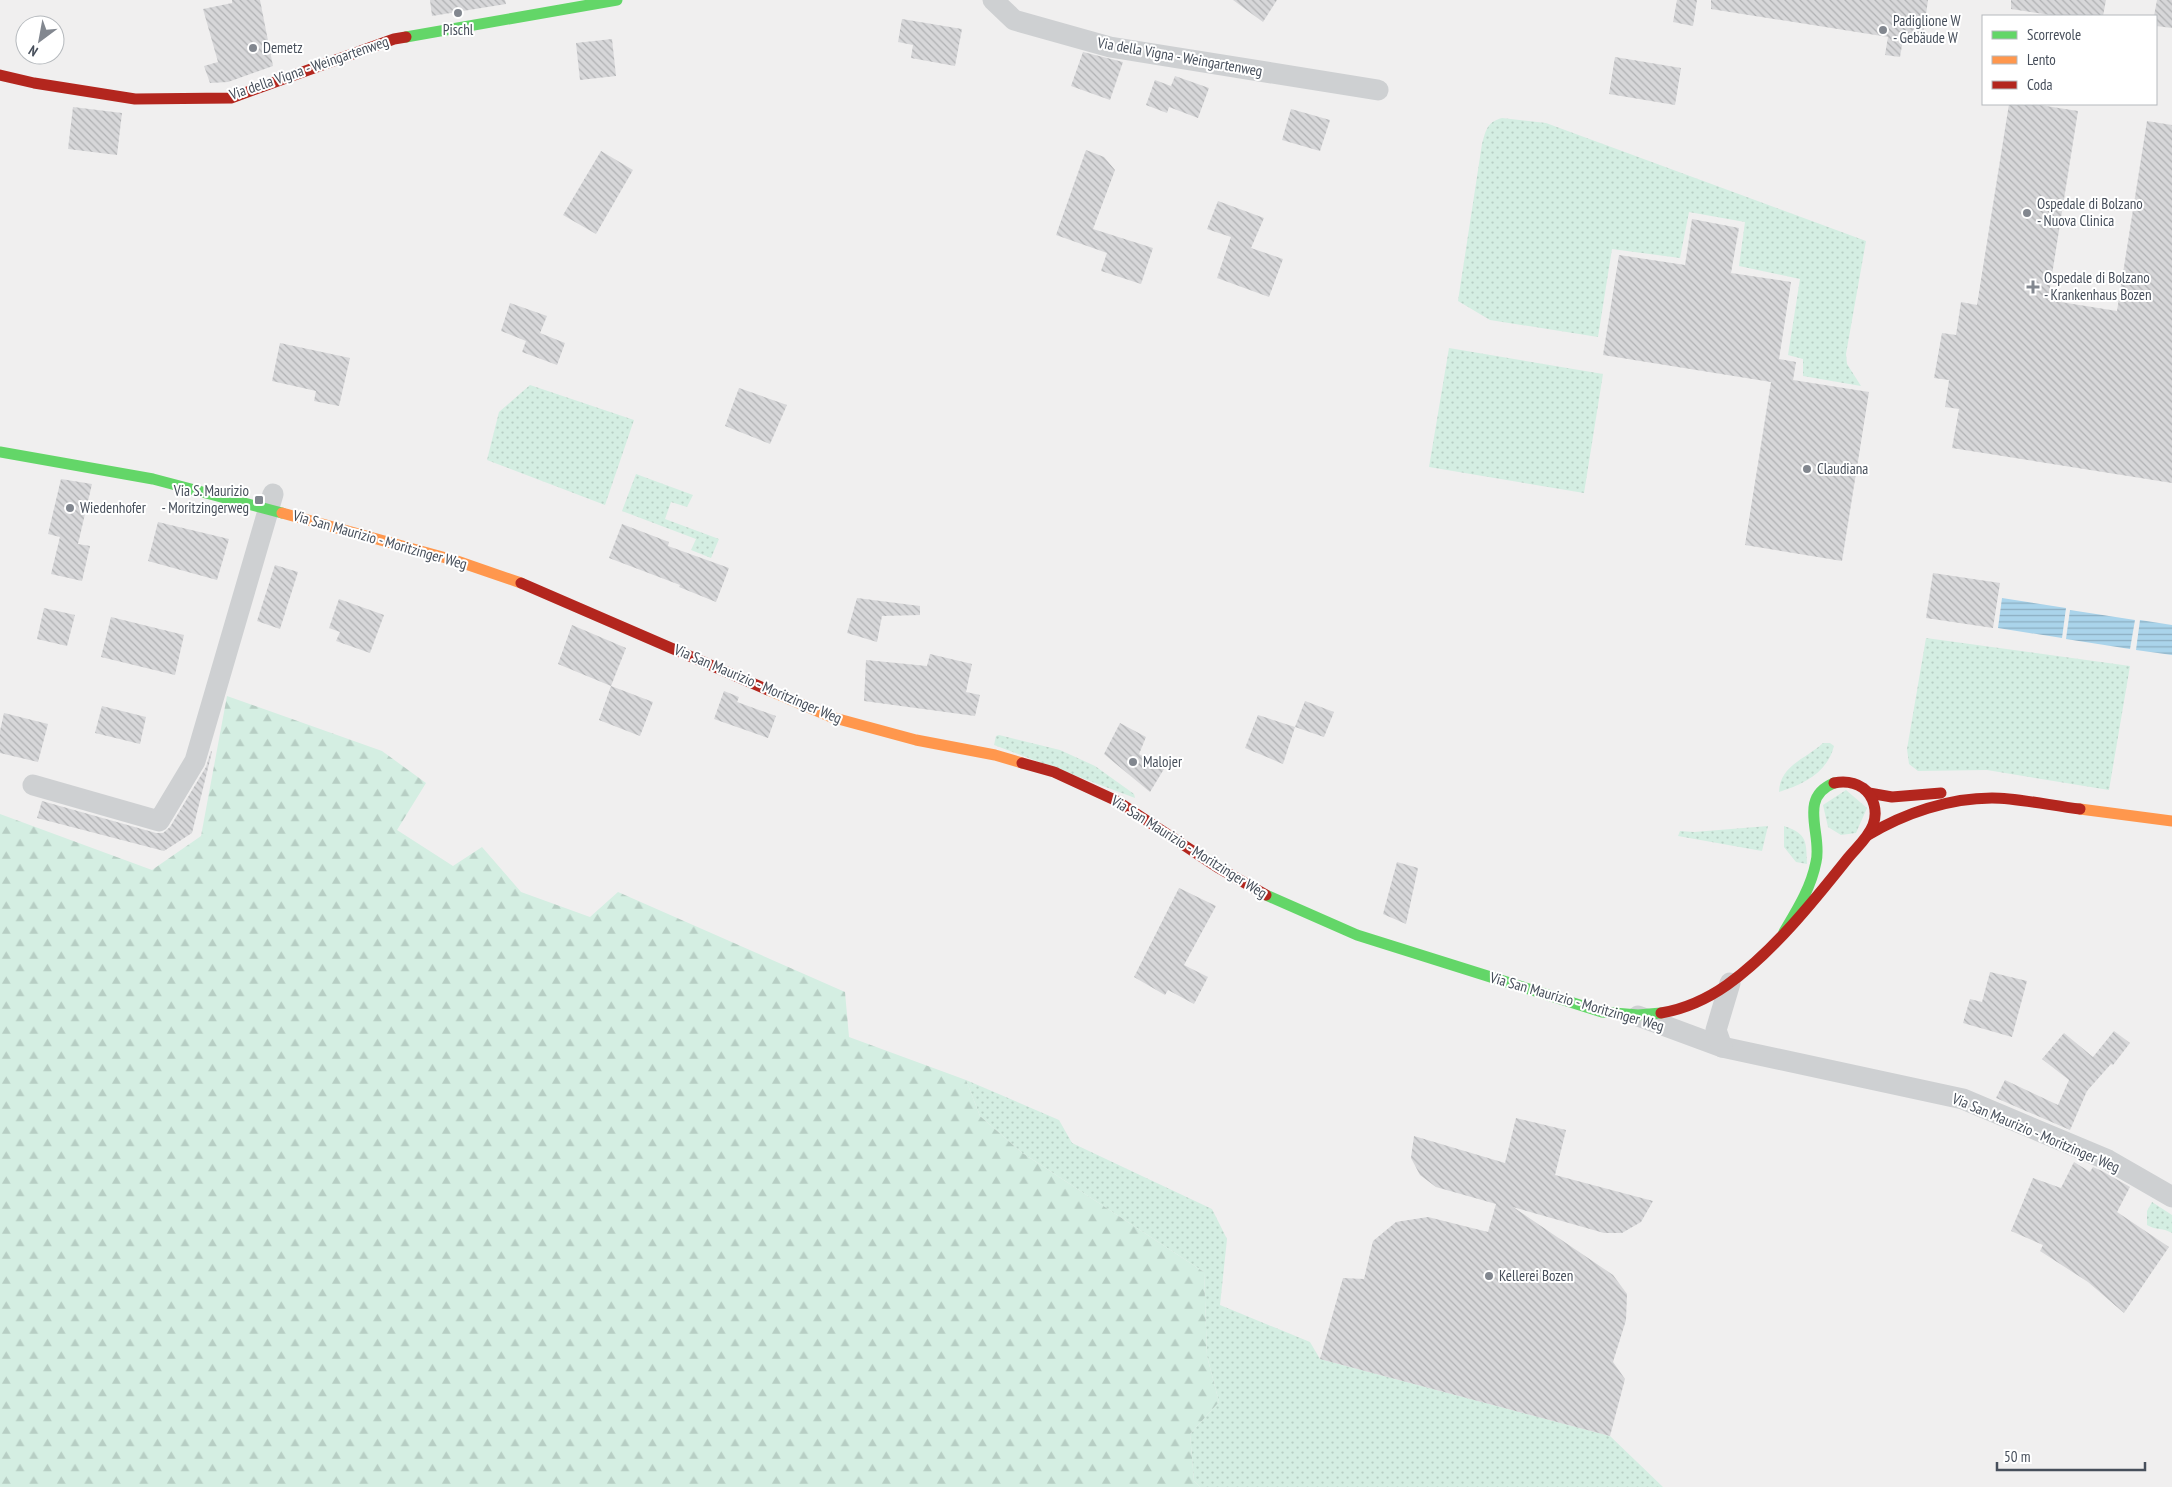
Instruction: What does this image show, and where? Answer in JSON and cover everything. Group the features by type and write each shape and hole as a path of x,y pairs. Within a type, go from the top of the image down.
{"main road":[{"name":"Via della Vigna - Weingartenweg","path":"0,75 34,83 135,99 231,98 394,39 617,0"},
{"name":"Via San Maurizio - Moritzinger Weg","path":"0,452 121,472 270,501 519,582 831,717 916,740 995,755 1054,772 1117,801 1217,867 1279,902 1357,935 1602,1012 1638,1016"},
{"path":"1638,1016 1672,1011 1695,1003 1730,983 1752,966 1816,899 1866,836 1875,818 1876,809 1869,793 1859,785 1847,781 1835,783 1825,788 1814,801 1812,810 1818,843 1817,858 1806,896 1784,932"},
{"path":"1869,793 1892,797 1930,795 1971,788 2001,789 2172,815"},
{"path":"1846,844 1851,844 1890,822 1925,810 1946,804 1992,798 2172,821"},
{"path":"1815,827 1830,842"}],"street":[{"name":"Via della Vigna - Weingartenweg","path":"993,0 1014,20 1110,47 1378,90"},
{"path":"33,785 159,821 195,762 270,501"},
{"path":"1722,1047 1716,1030 1730,983"},
{"name":"Via San Maurizio - Moritzinger Weg","path":"1638,1016 1722,1047 1963,1099 2108,1160 2172,1198"}],"green space":[{"path":"1502,118 1546,123 1866,241 1846,354 1847,364 1861,386 1803,376 1803,359 1788,355 1800,279 1739,266 1745,222 1689,212 1680,258 1612,249 1598,337 1490,320 1458,301 1482,144 1490,124"},
{"path":"1449,348 1603,374 1584,493 1429,467"},
{"path":"530,385 634,420 605,505 487,460 499,412"},
{"path":"636,474 693,495 687,507 671,502 665,519 719,539 711,558 691,550 696,539 622,511"},
{"path":"1926,638 2130,666 2109,790 1987,770 1918,771 1909,764 1907,749"},
{"path":"227,696 382,751 426,783 397,830 453,866 482,847 521,892 590,917 618,892 845,992 849,1037 966,1080 980,1116 1021,1152 1204,1272 1207,1356 1219,1402 1190,1434 1194,1481 1200,1487 0,1487 0,814 152,870 201,836"},
{"path":"999,735 1060,750 1095,766 1134,794 1135,798 994,745 996,736"},
{"path":"1823,743 1830,743 1834,746 1831,755 1820,770 1806,781 1779,792 1780,783 1789,769"},
{"path":"1846,790 1867,808 1856,833 1841,835 1828,827 1823,805"},
{"path":"1768,826 1762,851 1678,836 1680,831 1694,832"},
{"path":"1784,826 1798,832 1802,836 1806,844 1807,864 1796,862 1784,847"},
{"path":"966,1080 1059,1120 1072,1143 1212,1209 1227,1239 1220,1305 1310,1342 1320,1359 1610,1436 1663,1487 1200,1487 1194,1481 1190,1434 1219,1402 1207,1356 1204,1272 1021,1152 980,1116"},
{"path":"2152,1202 2172,1215 2172,1233 2147,1225 2147,1211"}],"water":[{"path":"2002,598 2066,608 2062,638 1998,628"},
{"path":"2070,610 2135,620 2130,649 2066,639"},
{"path":"2140,620 2172,625 2172,655 2136,650"}],"building":[{"name":"Demetz","path":"232,0 260,0 273,66 228,82 210,83 204,66 218,62 203,9 232,3"},
{"path":"430,0 505,0 506,4 432,16"},
{"path":"1233,0 1277,0 1263,22"},
{"path":"1677,0 1697,0 1693,26 1673,22"},
{"name":"Padiglione W - Gebäude W","path":"1711,0 1928,0 1923,37 1904,34 1900,57 1885,55 1888,37 1711,9"},
{"path":"2011,0 2106,0 2103,15 2050,15 2011,9"},
{"path":"2157,0 2172,0 2172,28 2157,26 2157,15 2154,15"},
{"path":"902,19 962,29 955,66 911,58 913,45 898,42"},
{"path":"612,39 616,76 580,80 576,43"},
{"path":"1083,52 1123,62 1110,100 1071,86"},
{"path":"1615,57 1681,68 1675,105 1609,94"},
{"path":"1175,76 1209,88 1198,118 1169,107 1167,113 1146,105 1155,80 1171,86"},
{"name":"Ospedale di Bolzano - Nuova Clinica","path":"2009,105 2039,105 2078,111 2048,300 2117,311 2147,121 2172,125 2172,483 1952,448 1959,409 1945,407 1949,380 1934,378 1942,333 1956,335 1961,302 1977,305"},
{"path":"73,107 122,113 117,155 68,149"},
{"path":"1291,109 1330,120 1320,151 1282,140"},
{"path":"1086,150 1104,157 1115,170 1093,229 1153,248 1141,284 1101,271 1107,253 1056,235"},
{"path":"601,151 633,170 596,234 563,215"},
{"path":"1218,201 1264,218 1251,248 1283,259 1269,297 1217,278 1231,237 1207,229"},
{"name":"Claudiana","path":"1692,219 1739,228 1731,273 1791,282 1779,359 1796,362 1793,380 1869,392 1842,561 1745,545 1771,382 1603,355 1619,255 1685,265"},
{"path":"510,303 547,316 540,333 565,343 557,365 522,352 526,341 501,331"},
{"path":"280,343 350,358 339,406 314,401 316,391 272,381"},
{"path":"739,388 787,405 770,444 725,426"},
{"name":"Wiedenhofer","path":"61,479 92,484 78,544 90,546 82,581 51,574 60,537 48,534"},
{"path":"158,522 229,539 217,580 148,561"},
{"path":"622,524 669,542 668,546 729,568 716,602 679,587 680,585 609,558"},
{"path":"275,565 298,572 280,629 257,621"},
{"path":"1933,573 2000,583 1993,628 1926,618"},
{"path":"857,598 920,606 920,615 882,616 877,642 847,633"},
{"path":"339,599 384,615 370,653 336,641 340,632 329,628"},
{"path":"44,608 75,615 67,646 37,639"},
{"path":"111,617 184,635 175,675 101,657"},
{"path":"572,625 626,648 611,686 558,664"},
{"path":"930,654 972,664 966,692 980,695 975,716 864,701 866,660 927,666"},
{"path":"611,686 653,702 640,736 599,720"},
{"path":"724,691 739,697 737,702 776,716 768,738 714,719"},
{"path":"1305,701 1334,712 1324,737 1295,727"},
{"path":"102,706 146,717 140,744 95,733"},
{"path":"4,713 48,724 38,762 0,753 0,731"},
{"path":"1258,715 1295,727 1283,764 1245,748"},
{"name":"Malojer","path":"1120,723 1146,737 1139,754 1164,769 1150,792 1104,754"},
{"path":"211,751 192,833 164,851 37,818 42,801 156,833 163,833 170,827 206,767"},
{"path":"1397,862 1418,868 1406,924 1383,914"},
{"path":"1179,888 1216,906 1184,965 1208,977 1194,1004 1168,990 1165,995 1134,977"},
{"path":"1990,972 2027,981 2012,1037 1963,1023 1970,999 1982,1002"},
{"path":"2114,1031 2130,1043 2113,1065 2111,1064 2087,1091 2070,1130 1996,1098 2005,1080 2058,1105 2069,1080 2042,1059 2064,1033 2093,1057"},
{"name":"Kellerei Bozen","path":"1516,1118 1566,1130 1555,1175 1653,1201 1641,1222 1622,1233 1604,1233 1513,1207 1613,1275 1627,1294 1626,1320 1613,1362 1625,1379 1610,1436 1320,1359 1343,1278 1364,1279 1373,1241 1396,1222 1428,1217 1488,1232 1496,1204 1436,1187 1420,1175 1411,1158 1414,1136 1505,1163"},
{"path":"2074,1162 2090,1172 2093,1167 2102,1171 2130,1187 2117,1212 2169,1247 2124,1313 2088,1282 2040,1251 2043,1245 2011,1231 2033,1178 2061,1188"}],"traffic: fast":[{"path":"406,37 617,0"},
{"path":"0,452 153,479 282,513"},
{"path":"1784,932 1803,898 1814,872 1817,851 1814,807 1817,798 1823,790 1834,783"},
{"path":"1266,895 1357,935 1602,1012 1638,1015 1661,1013"}],"traffic: slow":[{"path":"282,513 457,561 521,583"},
{"path":"768,690 831,717 916,740 995,755 1022,763"},
{"path":"2080,809 2172,821"}],"traffic: jam":[{"path":"0,75 34,83 135,99 231,98 394,39 406,37"},
{"path":"521,583 768,690"},
{"path":"1022,763 1054,772 1117,801 1217,867 1266,895"},
{"path":"1661,1013 1679,1009 1704,999 1744,972 1791,926 1865,839 1871,830 1875,815 1870,795 1856,784 1834,783"},
{"path":"1869,793 1892,797 1941,793"},
{"path":"1868,835 1897,820 1928,808 1976,799 2013,799 2080,809"}],"place":[{"name":"Pischl","path":"458,13"},
{"name":"Padiglione W - Gebäude W","path":"1883,30"},
{"name":"Demetz","path":"253,48"},
{"name":"Ospedale di Bolzano - Nuova Clinica","path":"2027,213"},
{"name":"Ospedale di Bolzano - Krankenhaus Bozen","path":"2033,287"},
{"name":"Claudiana","path":"1807,469"},
{"name":"Via S. Maurizio - Moritzingerweg","path":"259,500"},
{"name":"Wiedenhofer","path":"70,508"},
{"name":"Malojer","path":"1133,762"},
{"name":"Kellerei Bozen","path":"1489,1276"}]}
